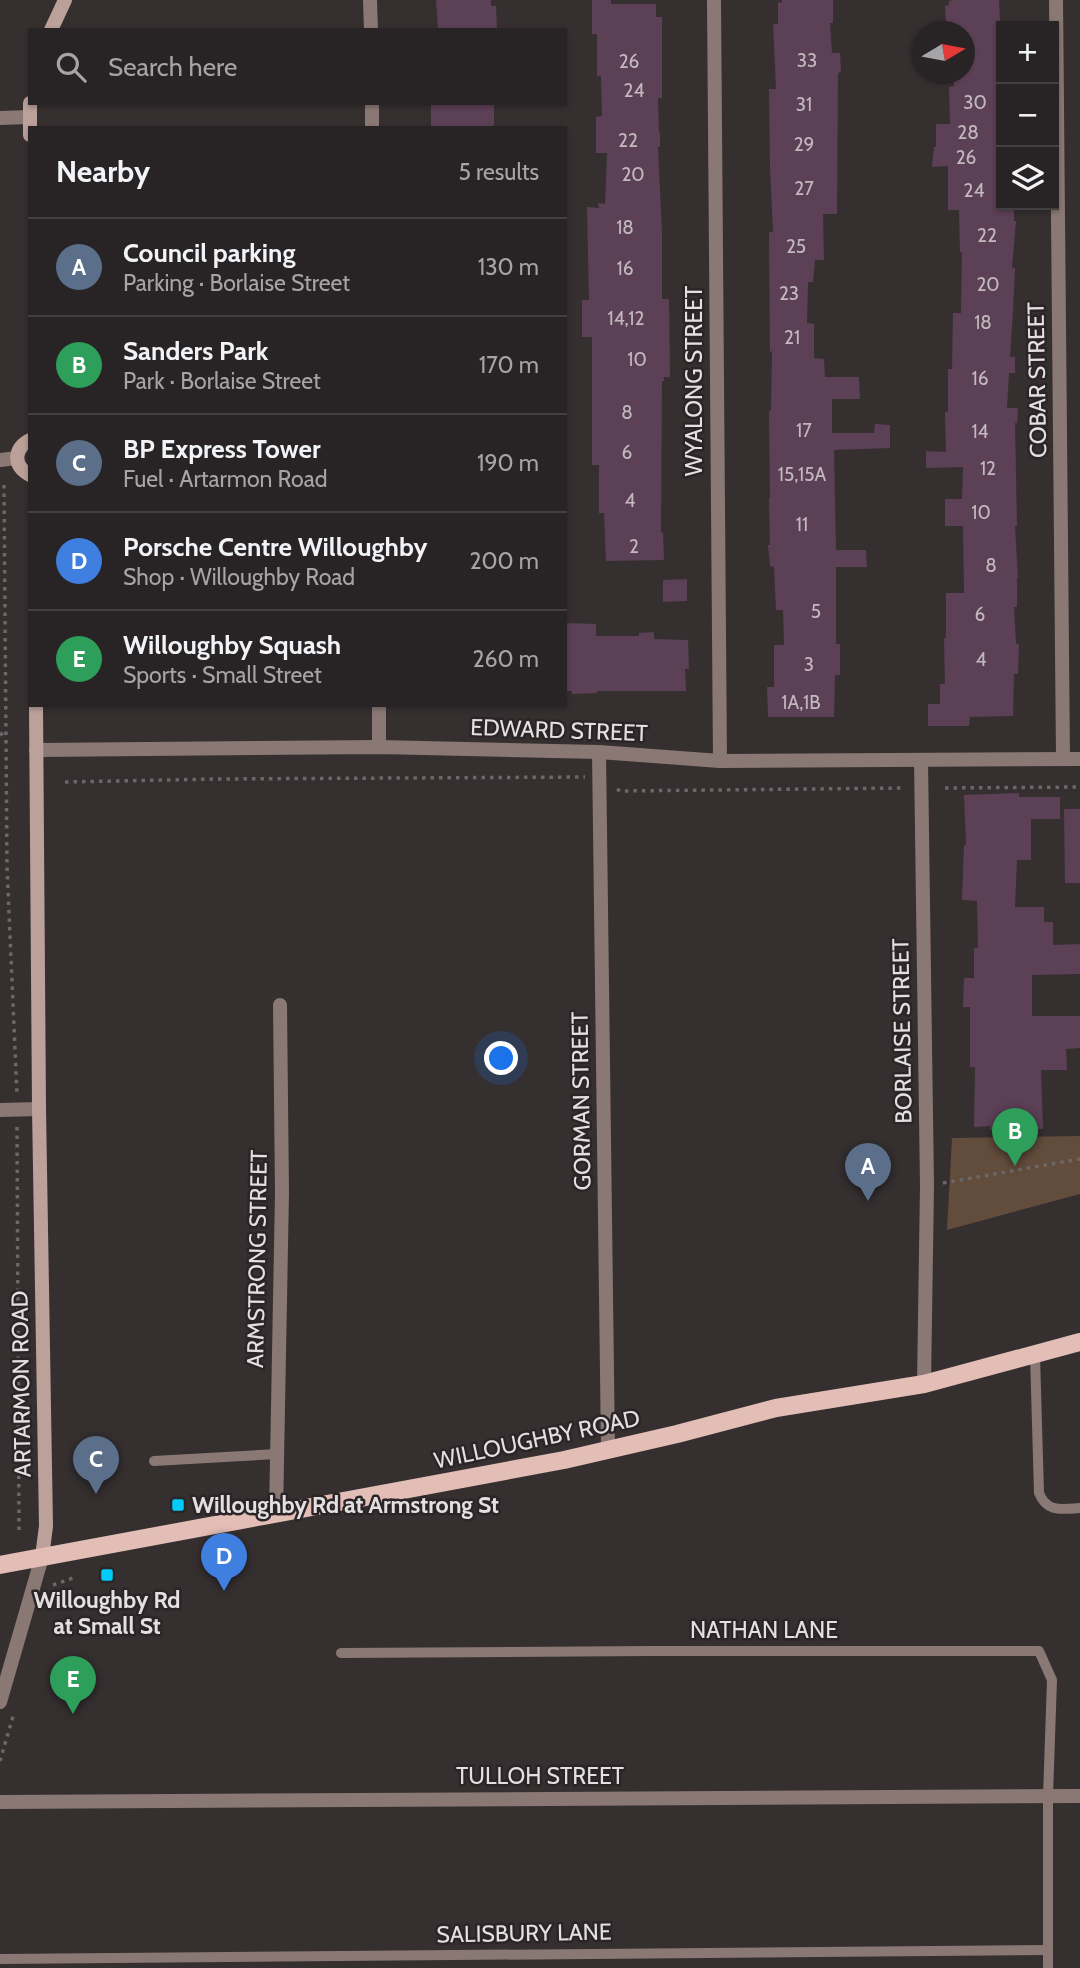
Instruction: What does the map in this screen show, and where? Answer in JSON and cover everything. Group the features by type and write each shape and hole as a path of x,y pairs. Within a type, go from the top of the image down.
{"main road":[{"name":"WILLOUGHBY ROAD","path":"0,1565 505,1473 677,1434 776,1408 924,1384 1080,1342"}],"street":[{"path":"52,28 65,0"},
{"path":"370,0 371,28"},
{"name":"WYALONG STREET","path":"714,0 720,761"},
{"name":"COBAR STREET","path":"1056,0 1063,759"},
{"path":"372,105 372,126"},
{"path":"0,118 30,110"},
{"path":"28,441 18,451 17,458 22,471 28,474"},
{"path":"0,460 17,458"},
{"name":"ARTARMON ROAD","path":"36,707 46,1527 41,1557"},
{"path":"379,707 379,747"},
{"name":"EDWARD STREET","path":"36,750 379,747 599,752 720,761 1080,759"},
{"name":"GORMAN STREET","path":"599,752 608,1450"},
{"name":"BORLAISE STREET","path":"921,761 927,1186 924,1384"},
{"name":"ARMSTRONG STREET","path":"276,1514 282,1193 279,1005"},
{"path":"0,1110 39,1110"},
{"path":"0,1702 41,1557"},
{"name":"TULLOH STREET","path":"0,1802 1080,1796"}],"lane":[{"path":"1035,1355 1039,1493 1048,1507 1080,1508"},
{"path":"154,1461 277,1454"},
{"name":"NATHAN LANE","path":"341,1653 1039,1651 1052,1680 1048,1796"},
{"path":"1048,1796 1048,1968"},
{"name":"SALISBURY LANE","path":"0,1959 1048,1950"}],"path":[{"name":"ARTARMON ROAD","path":"4,485 7,867 17,1110 19,1531"},
{"path":"0,735 6,731"},
{"path":"65,782 228,778 580,776 600,778 620,790 905,788"},
{"path":"945,788 1080,787"},
{"path":"927,1186 1080,1158"},
{"path":"53,1584 73,1578"}],"shaded area":[{"path":"1080,1136 1080,1194 947,1230 952,1138"}],"building":[{"path":"436,0 491,0 491,6 496,6 497,28 438,28"},
{"path":"592,0 611,0 611,4 656,4 656,17 662,17 662,98 658,98 658,147 662,299 669,299 670,377 664,377 662,381 661,533 663,532 664,560 606,561 604,513 599,513 599,465 592,465 592,337 582,337 582,300 589,300 587,207 599,208 598,203 605,204 607,153 596,153 596,117 602,116 601,76 597,76 597,34 592,34"},
{"path":"782,0 833,0 833,23 830,23 832,53 840,53 837,214 823,214 824,260 815,260 813,282 808,282 807,323 814,324 814,358 824,359 825,377 859,377 860,399 832,399 832,433 874,433 875,424 890,425 890,448 834,450 836,550 866,550 867,567 836,567 836,644 840,644 840,675 835,675 834,717 768,717 767,687 774,687 774,645 784,645 783,610 776,610 774,567 770,566 768,545 772,351 770,352 769,232 773,232 769,89 776,89 773,24 778,24 778,2 782,3"},
{"path":"999,0 1000,21 996,21 996,210 1014,210 1016,221 1010,357 1015,357 1015,373 1009,373 1007,408 1018,408 1015,423 1015,526 1018,578 1017,607 1014,607 1016,644 1019,644 1018,674 1014,674 1013,716 970,717 969,726 928,726 928,704 940,704 940,684 945,684 946,593 964,593 963,526 945,526 945,499 962,499 963,467 926,468 926,451 946,452 945,412 948,412 948,369 952,369 953,313 961,313 962,252 959,210 948,210 948,166 932,167 936,147 936,124 950,124 949,87 954,84 975,84 975,21 946,21 945,6 949,5 949,1"},
{"path":"431,105 494,105 494,126 431,126"},
{"path":"687,579 687,601 663,602 663,580"},
{"path":"567,623 596,624 596,636 639,636 639,633 654,632 654,639 688,640 689,669 685,669 686,691 597,691 572,694 572,691 567,691"},
{"path":"1019,793 1019,797 1060,797 1060,819 1031,819 1031,860 1017,860 1015,907 1044,907 1044,922 1053,922 1053,945 1080,944 1080,974 1032,975 1032,1016 1080,1016 1080,1048 1066,1049 1067,1070 1041,1070 1043,1129 990,1130 990,1126 974,1127 975,1067 970,1067 970,1007 963,1007 964,978 974,978 974,948 978,948 977,901 962,900 966,845 964,795"},
{"path":"1064,809 1080,809 1080,883 1065,883"}],"place":[{"name":"Sanders Park","path":"1015,1166"},
{"name":"Council parking","path":"868,1201"},
{"name":"BP Express Tower","path":"96,1494"},
{"name":"Willoughby Rd at Armstrong St","path":"178,1505"},
{"name":"Willoughby Rd at Small St","path":"107,1575"},
{"name":"Porsche Centre Willoughby","path":"224,1591"},
{"name":"Willoughby Squash","path":"73,1714"}]}
